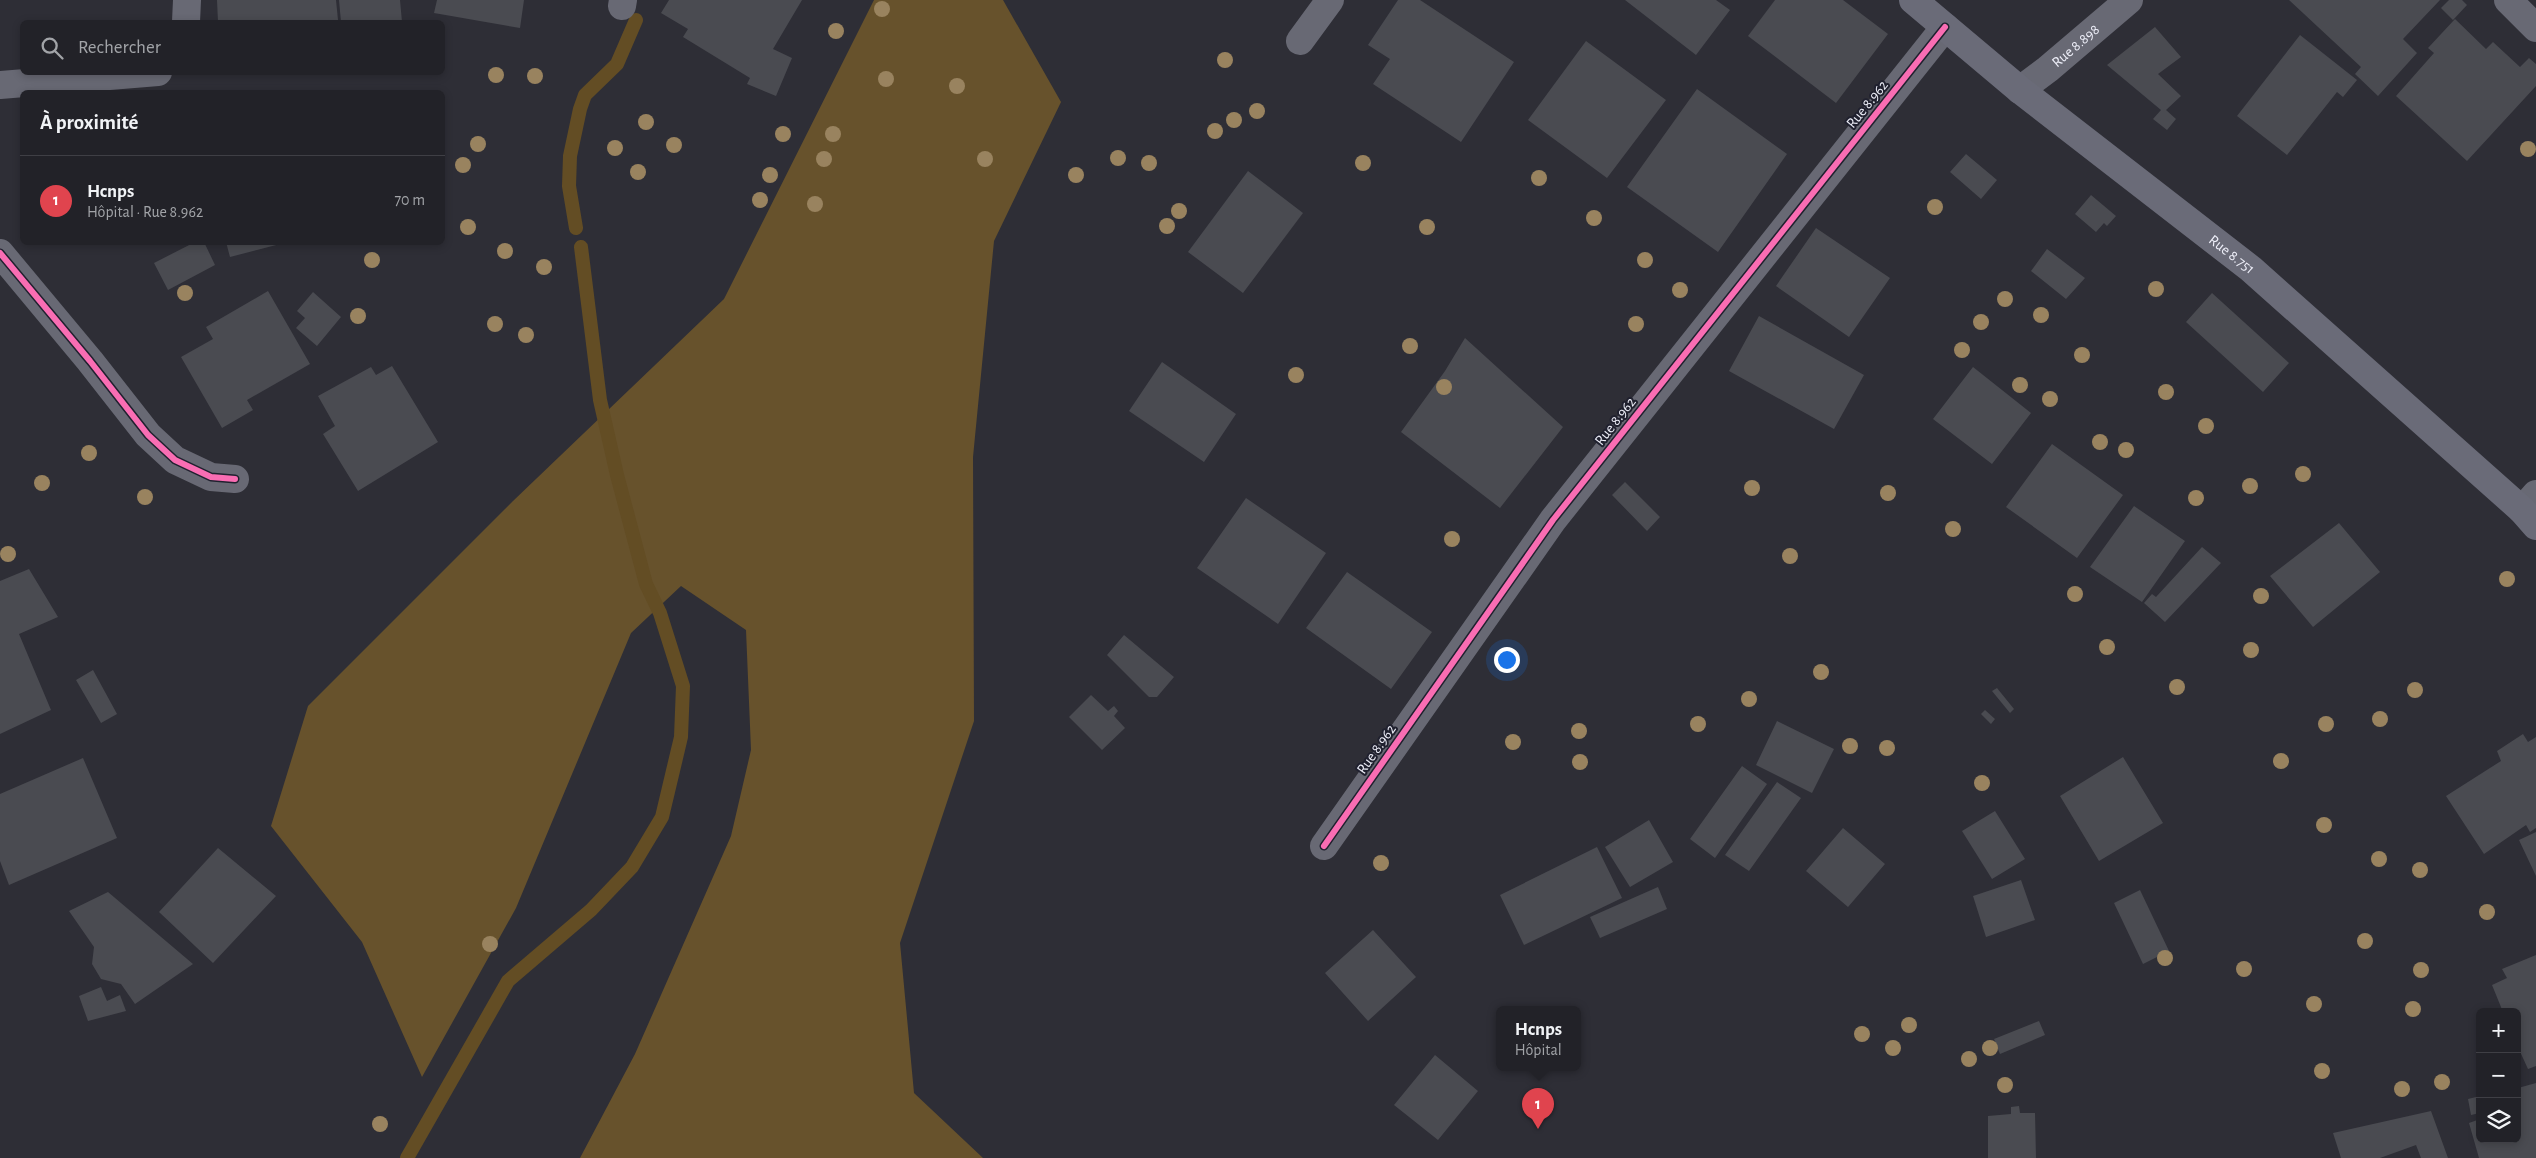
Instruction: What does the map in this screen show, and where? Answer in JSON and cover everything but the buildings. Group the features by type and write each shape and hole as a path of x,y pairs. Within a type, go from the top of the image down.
{"main road":[{"name":"Rue 8.751","path":"1913,0 2020,90 2251,269 2531,510"}],"street":[{"path":"186,20 187,0"},
{"path":"1300,41 1330,0"},
{"name":"Rue 8.898","path":"2020,90 2048,69 2129,0"},
{"path":"2508,0 2536,28"},
{"name":"Rue 8.962","path":"1324,846 1553,520 1945,27"},
{"path":"0,85 122,75"},
{"path":"0,253 90,361 148,436 175,460 211,477 234,479"}],"shaded area":[{"path":"874,0 1003,0 1061,102 994,241 973,457 974,721 900,943 914,1093 983,1158 580,1158 635,1054 731,836 751,750 746,630 681,586 631,633 516,908 422,1077 362,942 271,826 308,706 513,501 724,299"}],"waterway":[{"path":"576,228 569,186 570,156 580,109 585,95 617,64 636,20"},
{"path":"407,1158 508,981 591,910 632,867 662,817 681,737 683,686 660,613 646,584 617,475 600,400 581,247"}],"cycle path":[{"path":"1324,846 1553,520 1945,27"},
{"path":"0,253 90,361 148,435 175,460 211,477 235,479"}],"place":[{"name":"Hcnps","path":"1538,1129"}]}
